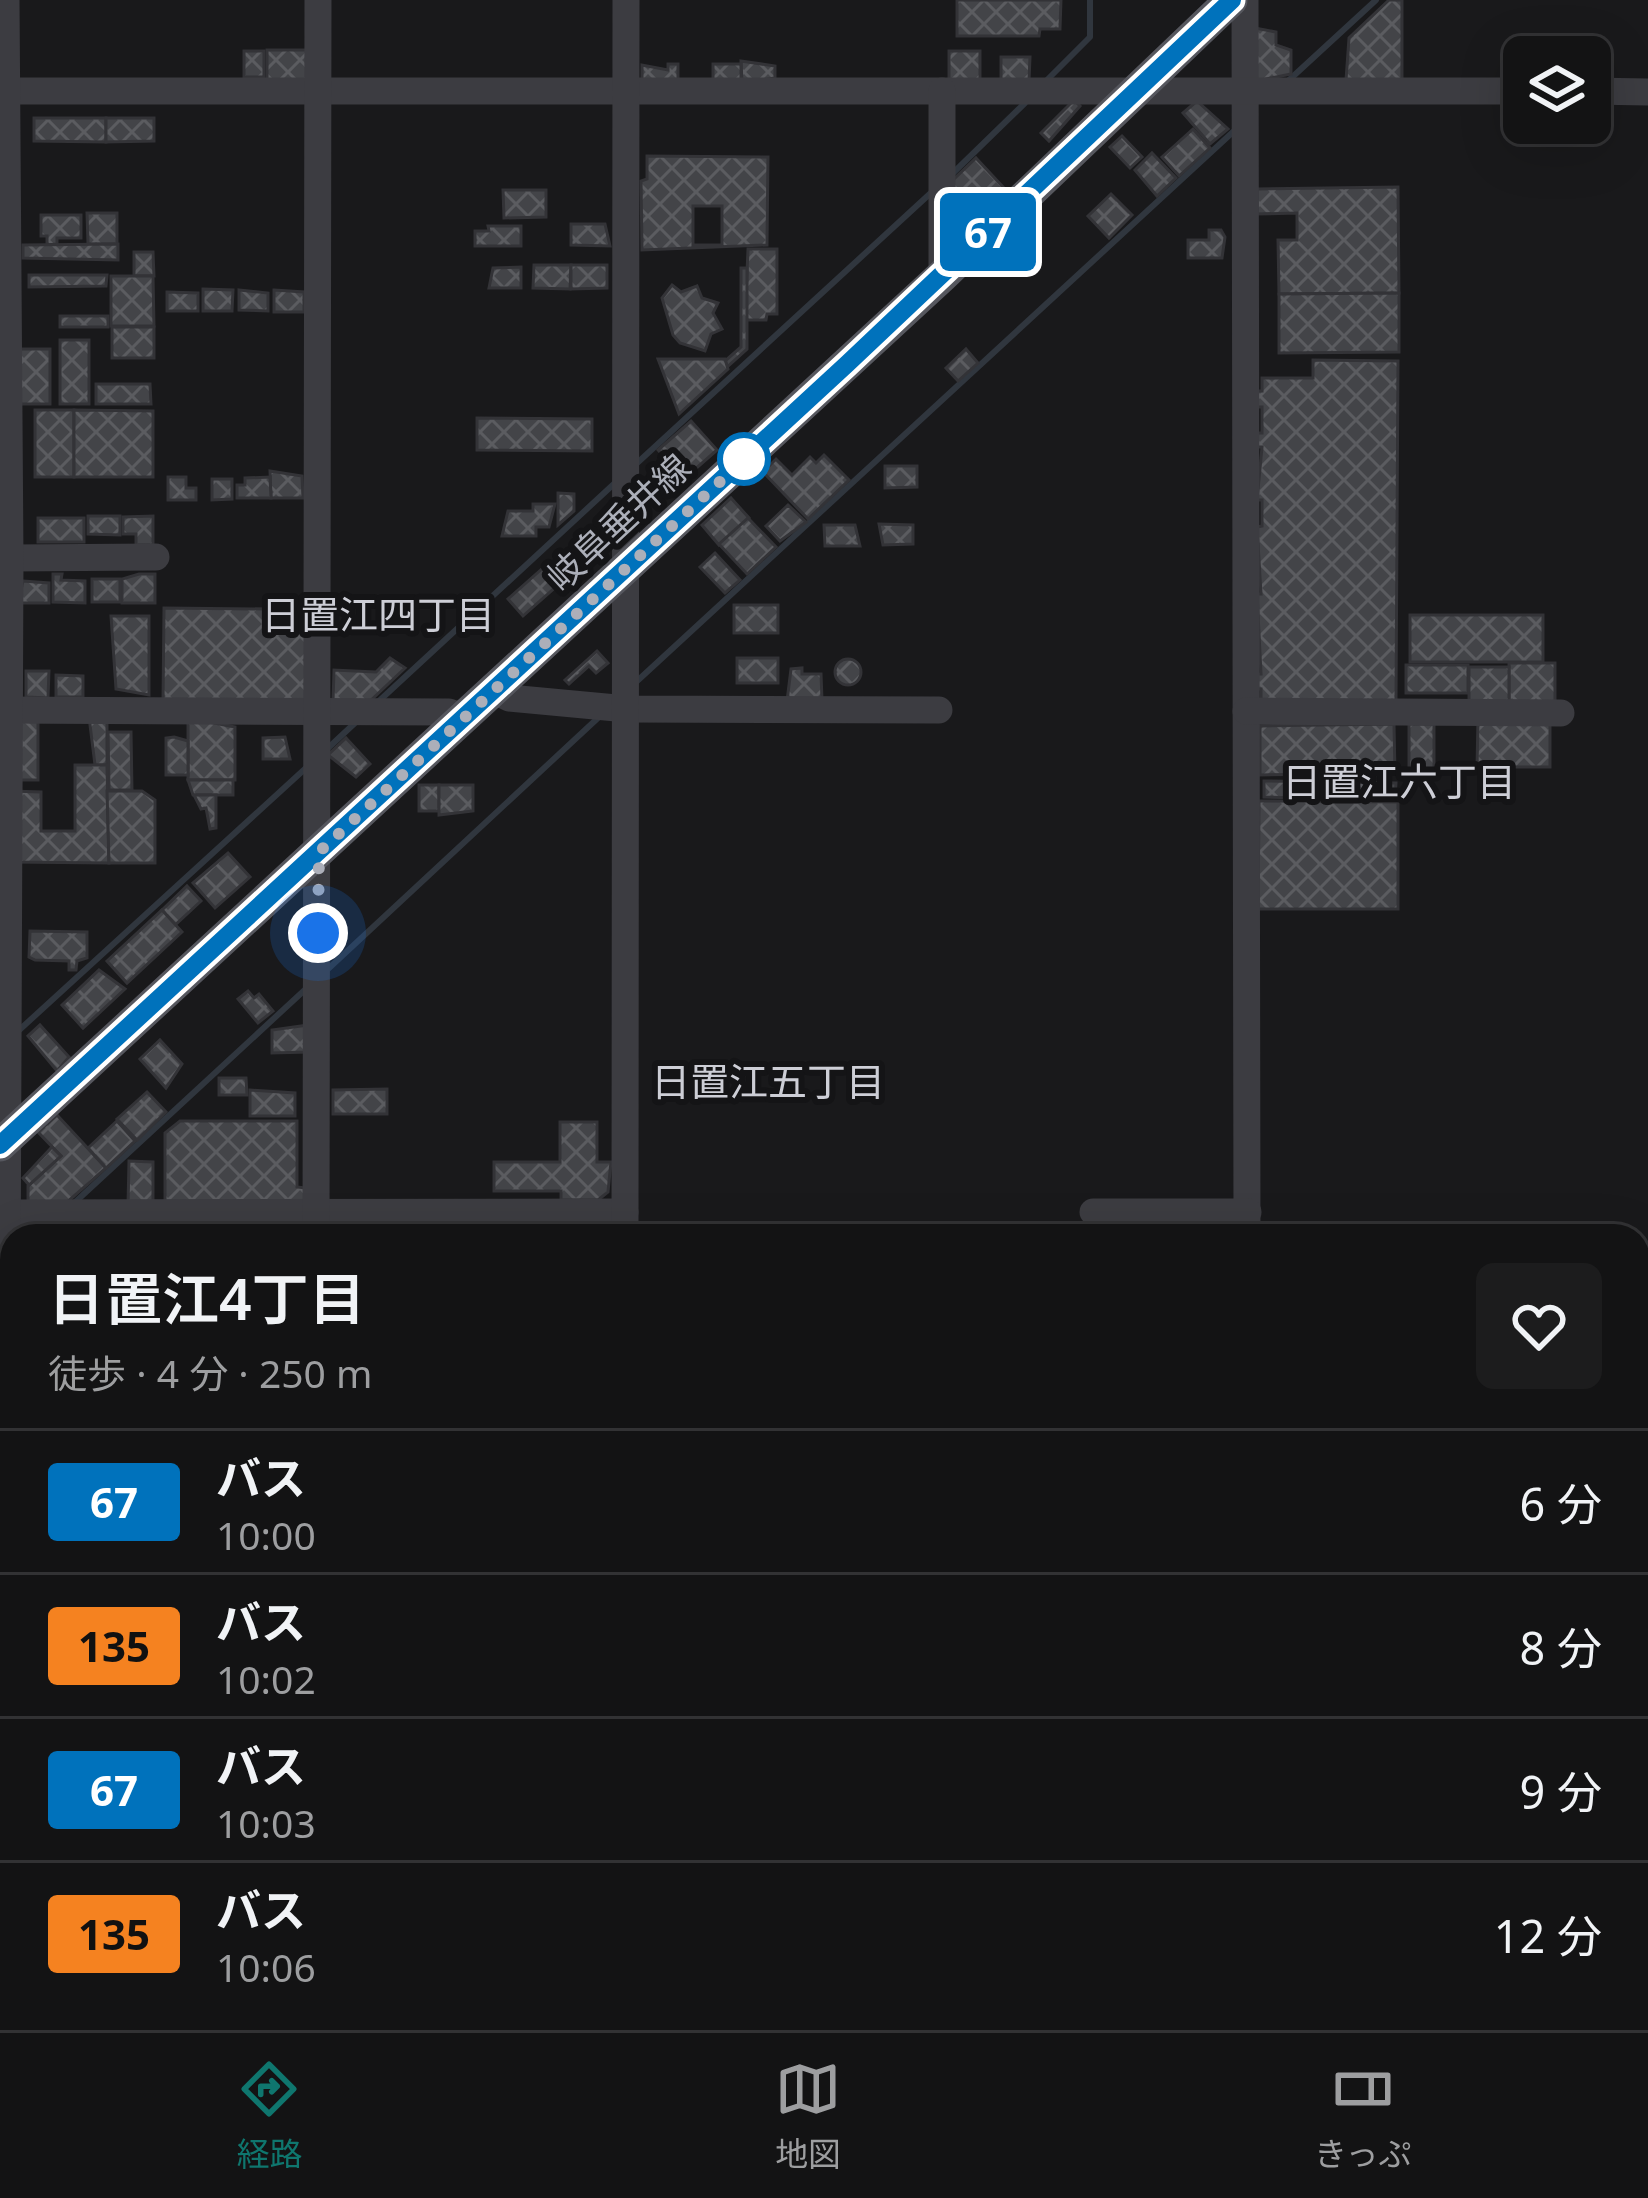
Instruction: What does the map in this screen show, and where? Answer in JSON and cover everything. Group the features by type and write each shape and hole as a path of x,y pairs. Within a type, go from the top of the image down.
{"main road":[{"name":"岐阜垂井線","path":"4,1142 942,276 1232,0"}],"street":[{"path":"6,0 5,501 10,558 3,710 2,1040 7,1224"},
{"path":"316,1223 317,0"},
{"path":"7,1213 316,1223 625,1224 626,0"},
{"path":"1093,1211 1247,1224 1245,0"},
{"path":"4,91 1503,92"},
{"path":"942,91 942,276"},
{"path":"1611,91 1648,92"},
{"path":"10,558 156,557"},
{"path":"493,690 508,698 627,709 939,710"},
{"path":"3,710 464,716"},
{"path":"1246,711 1561,713"}],"building":[{"path":"957,0 1061,0 1060,29 1040,29 1039,36 957,36"},
{"path":"1389,0 1402,0 1402,87 1346,80 1349,38"},
{"path":"1255,28 1276,32 1276,45 1291,50 1291,74 1256,81"},
{"path":"267,50 311,50 311,81 267,81"},
{"path":"244,51 264,51 264,77 244,77"},
{"path":"949,51 980,51 980,83 949,81"},
{"path":"1001,57 1030,57 1029,81 1001,81"},
{"path":"741,61 775,66 775,78 742,83"},
{"path":"668,64 678,64 678,83 642,83 642,65 668,70"},
{"path":"713,64 741,64 741,81 713,81"},
{"path":"1074,100 1080,106 1049,141 1041,133"},
{"path":"1197,101 1228,129 1210,144 1183,113"},
{"path":"34,118 106,118 106,142 34,141"},
{"path":"106,118 154,118 154,141 106,142"},
{"path":"1193,129 1210,148 1179,176 1162,157"},
{"path":"1122,136 1142,157 1130,168 1110,147"},
{"path":"1152,153 1176,178 1157,196 1135,170"},
{"path":"647,156 768,157 767,245 642,250 641,181 647,179","holes":["693,206 722,206 722,245 693,245"]},
{"path":"976,158 1005,189 985,215 963,192 953,201 953,180"},
{"path":"1398,187 1399,293 1279,294 1278,240 1297,240 1297,213 1257,214 1257,189"},
{"path":"503,190 546,190 546,217 504,218"},
{"path":"963,192 972,201 959,213 972,227 950,247 945,208"},
{"path":"1111,194 1132,215 1109,238 1088,216"},
{"path":"87,213 117,213 117,244 88,244"},
{"path":"41,215 81,215 81,238 57,238 57,244 47,245 47,236 41,236"},
{"path":"571,224 605,224 610,246 571,245"},
{"path":"488,226 521,226 521,246 475,246 475,231 489,231"},
{"path":"1209,230 1221,230 1225,237 1222,258 1188,258 1188,240 1209,240"},
{"path":"118,244 118,260 23,258 23,245"},
{"path":"748,249 777,249 777,314 767,314 766,320 745,320"},
{"path":"134,252 153,252 154,276 134,276"},
{"path":"534,265 571,265 570,289 533,288"},
{"path":"571,265 607,265 607,288 571,289"},
{"path":"521,267 521,288 489,288 493,268"},
{"path":"741,268 747,268 747,349 727,367 725,361 741,347"},
{"path":"29,275 107,275 106,286 29,287"},
{"path":"111,276 153,276 154,326 111,326"},
{"path":"672,285 681,292 697,286 702,298 718,303 713,313 722,329 711,334 705,351 680,343 673,335 662,298"},
{"path":"203,289 233,290 232,311 203,311"},
{"path":"239,290 268,293 268,311 239,310"},
{"path":"274,290 304,292 304,312 274,312"},
{"path":"167,292 198,293 198,311 167,311"},
{"path":"1399,293 1399,352 1279,353 1279,294"},
{"path":"60,316 108,316 108,327 60,327"},
{"path":"112,327 154,327 154,358 112,358"},
{"path":"60,340 89,340 89,404 60,404"},
{"path":"11,349 50,349 50,404 17,404"},
{"path":"966,349 978,363 958,381 946,368"},
{"path":"658,359 725,359 728,369 679,414"},
{"path":"1313,360 1398,361 1396,702 1261,702 1261,689 1256,689 1256,674 1261,674 1257,527 1262,526 1262,500 1257,500 1262,447 1257,447 1257,433 1262,433 1262,407 1252,407 1252,391 1262,391 1262,378 1313,378"},
{"path":"96,384 150,384 151,404 96,404"},
{"path":"35,410 74,410 74,477 35,477"},
{"path":"74,410 153,411 153,477 74,477"},
{"path":"477,418 592,419 592,451 477,450"},
{"path":"691,421 717,450 684,479 658,450"},
{"path":"824,455 849,480 808,519 763,472 776,459 792,475 810,457 816,463"},
{"path":"885,466 917,466 917,487 885,488"},
{"path":"270,471 302,476 303,498 271,498"},
{"path":"168,477 186,477 186,488 196,488 196,500 168,500"},
{"path":"270,477 271,498 237,498 237,485 245,485 245,478"},
{"path":"212,479 232,479 232,499 212,500"},
{"path":"558,493 574,494 574,511 558,525"},
{"path":"731,498 749,518 719,545 702,525"},
{"path":"533,504 555,504 549,527 536,527 536,536 502,536 508,511 533,511"},
{"path":"788,505 806,522 780,541 766,526"},
{"path":"88,516 120,516 120,535 88,534"},
{"path":"153,516 153,545 136,545 136,534 123,534 123,517"},
{"path":"38,518 84,518 84,542 38,542"},
{"path":"748,518 776,547 747,574 719,544"},
{"path":"879,524 913,525 913,544 883,545"},
{"path":"824,525 855,525 860,546 825,546"},
{"path":"715,553 740,580 725,593 700,567"},
{"path":"544,567 559,584 523,616 508,599"},
{"path":"53,574 62,574 61,580 85,581 85,603 53,602"},
{"path":"155,574 155,603 122,603 122,579"},
{"path":"92,579 120,579 120,602 92,602"},
{"path":"23,581 49,583 49,603 18,603"},
{"path":"734,605 778,605 778,633 734,633"},
{"path":"164,608 269,609 269,618 274,615 290,631 306,631 306,701 163,701"},
{"path":"1410,615 1543,615 1543,662 1410,662"},
{"path":"111,616 149,616 149,695 116,689"},
{"path":"597,651 608,663 596,673 589,666 569,684 565,680"},
{"path":"390,658 405,668 369,702 333,701 334,670 376,672"},
{"path":"737,658 778,658 778,683 737,683"},
{"path":"848,659 861,672 848,685 835,672"},
{"path":"1509,663 1555,663 1555,704 1509,703"},
{"path":"1406,665 1468,665 1468,693 1406,693"},
{"path":"1469,667 1509,667 1509,704 1469,704"},
{"path":"802,668 802,674 821,674 822,699 787,701 791,669"},
{"path":"26,671 49,671 48,698 26,697"},
{"path":"56,675 83,676 83,697 56,697"},
{"path":"11,717 38,717 38,780 11,780"},
{"path":"89,717 107,717 107,765 95,765"},
{"path":"188,718 235,727 235,780 188,780"},
{"path":"1478,718 1550,718 1550,767 1477,767"},
{"path":"1394,724 1395,773 1260,775 1260,726"},
{"path":"1409,724 1434,724 1434,774 1409,774"},
{"path":"108,732 131,732 132,790 109,790"},
{"path":"285,737 290,759 263,759 263,738"},
{"path":"166,738 188,741 188,775 166,775"},
{"path":"346,738 370,764 356,777 328,755"},
{"path":"75,765 107,765 109,863 11,862 11,791 41,792 41,831 75,831"},
{"path":"188,780 233,780 233,795 193,795"},
{"path":"1264,781 1396,783 1395,800 1264,797"},
{"path":"419,785 439,785 439,811 419,811"},
{"path":"439,785 473,785 473,811 439,815"},
{"path":"107,791 142,791 155,800 155,863 109,863"},
{"path":"194,795 216,795 216,828 210,829 206,808 201,809"},
{"path":"1259,801 1398,802 1398,909 1258,909"},
{"path":"228,853 250,877 215,908 193,883"},
{"path":"187,886 201,901 175,925 162,910"},
{"path":"162,910 182,932 127,983 107,961"},
{"path":"30,931 87,932 87,958 77,961 76,970 69,970 69,961 35,960 29,957"},
{"path":"99,970 125,989 83,1028 62,1005"},
{"path":"248,991 254,998 259,994 273,1011 258,1023 238,999"},
{"path":"40,1025 69,1057 57,1071 28,1036"},
{"path":"308,1025 308,1052 272,1053 272,1030"},
{"path":"160,1040 182,1064 166,1088 140,1059"},
{"path":"219,1078 246,1078 247,1095 219,1095"},
{"path":"387,1089 387,1114 333,1114 333,1090"},
{"path":"250,1090 295,1093 295,1116 250,1116"},
{"path":"147,1092 166,1112 137,1140 117,1119"},
{"path":"57,1115 106,1168 65,1204 28,1205 28,1186 61,1156 38,1132"},
{"path":"117,1121 135,1141 106,1168 88,1148"},
{"path":"180,1121 297,1121 297,1187 306,1188 307,1207 165,1207 165,1133"},
{"path":"560,1122 597,1122 597,1162 611,1162 608,1192 598,1200 561,1200 561,1191 494,1191 494,1162 560,1162"},
{"path":"52,1147 61,1156 29,1185 23,1178"},
{"path":"129,1161 153,1162 153,1205 128,1205"}],"waterway":[{"path":"1047,80 1090,37 1090,0"},
{"path":"1288,81 1376,0"},
{"path":"953,173 1025,103"},
{"path":"635,683 1234,131"},
{"path":"635,465 934,190"},
{"path":"379,701 616,482"},
{"path":"328,969 599,717"},
{"path":"326,750 356,722"},
{"path":"16,1033 307,767"},
{"path":"72,1205 309,986"}],"bus line":[{"name":"67","path":"0,1145 847,364 1232,0"}],"district":[{"name":"日置江四丁目","path":"378,613"},
{"name":"日置江六丁目","path":"1399,780"},
{"name":"日置江五丁目","path":"768,1080"}],"route":[{"path":"318,933 319,852 752,452 744,459"}]}
